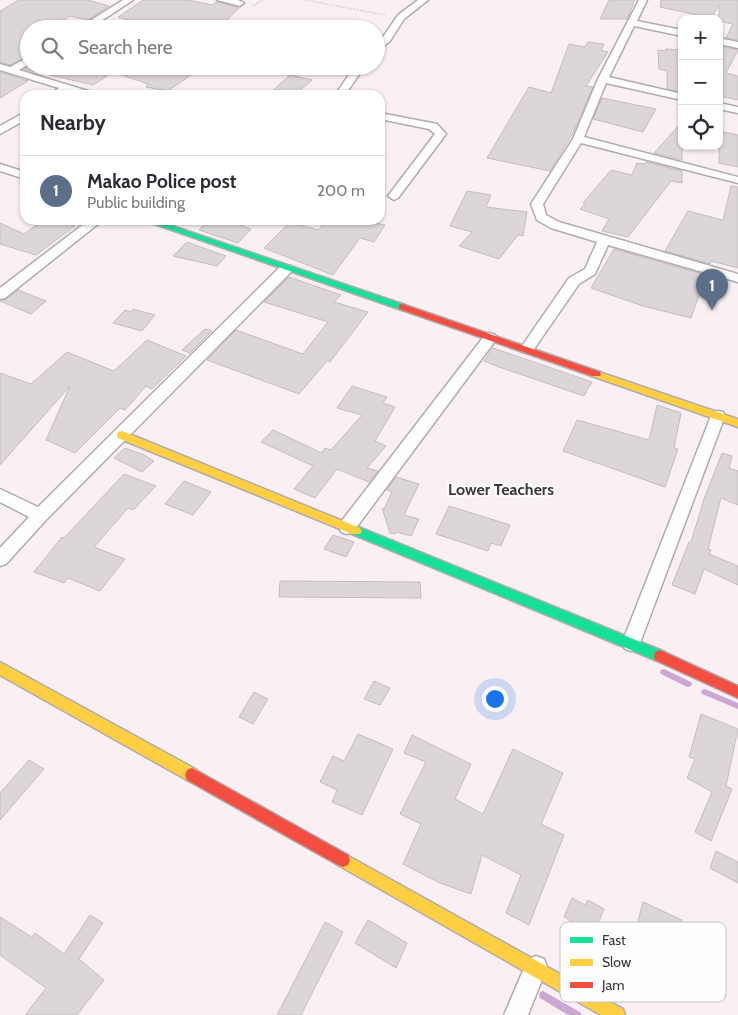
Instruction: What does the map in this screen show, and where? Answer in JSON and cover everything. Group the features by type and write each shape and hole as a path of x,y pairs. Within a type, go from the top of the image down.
{"street":[{"path":"97,20 129,0"},
{"path":"222,0 240,4"},
{"path":"385,41 402,17 424,0"},
{"path":"643,0 604,79 578,139 537,204 541,217 555,225 738,278"},
{"path":"631,22 678,32"},
{"path":"723,42 738,45"},
{"path":"11,70 20,65"},
{"path":"0,67 20,73"},
{"path":"28,75 78,90"},
{"path":"343,90 354,75"},
{"path":"604,79 678,96"},
{"path":"63,90 68,87"},
{"path":"723,107 738,110"},
{"path":"0,131 20,117"},
{"path":"385,117 433,126 441,134 394,196"},
{"path":"578,139 738,180"},
{"path":"0,167 20,174"},
{"path":"0,295 91,225"},
{"path":"161,225 738,423"},
{"path":"527,349 574,281 590,271 604,240"},
{"path":"0,559 40,515 286,269"},
{"path":"347,527 490,338"},
{"path":"631,643 718,416"},
{"path":"122,435 631,643 738,692"},
{"path":"0,495 40,515"},
{"path":"0,668 560,981"},
{"path":"516,1015 536,967"},
{"path":"595,1002 617,1015"}],"path":[{"path":"305,0 402,17"}],"building":[{"path":"19,0 88,0 109,6 88,20 70,16 65,20 20,20 20,60 10,65 0,62 0,11"},
{"path":"143,0 188,0 212,5 217,2 239,8 227,20 127,20 118,17"},
{"path":"609,0 635,0 627,19 600,19"},
{"path":"661,0 738,0 738,40 726,38 733,24 723,22 723,15 719,15 719,5 713,15 697,15 660,7"},
{"path":"588,42 604,44 601,50 608,52 586,86 593,87 573,133 550,171 487,158 529,87 551,93 569,44 585,47"},
{"path":"723,46 738,50 726,73 738,76 738,100 723,97"},
{"path":"666,49 678,50 678,91 667,89 667,71 659,69 658,50 666,51"},
{"path":"0,72 28,81 0,98"},
{"path":"50,75 108,75 93,85"},
{"path":"122,75 191,75 169,90 146,87 148,84"},
{"path":"290,75 312,80 301,90 274,90"},
{"path":"602,98 656,109 643,132 593,119"},
{"path":"678,126 678,150 682,150 682,160 654,153"},
{"path":"723,132 738,135 738,167 719,163 719,150 723,150"},
{"path":"646,162 682,171 682,183 671,181 628,237 602,231 609,219 580,209 585,204 583,203 611,170 632,175 637,163 644,164"},
{"path":"731,186 738,187 738,268 711,261 710,264 665,251 688,211 723,220"},
{"path":"467,191 491,195 486,207 527,212 523,236 518,235 499,259 459,246 472,232 450,226"},
{"path":"0,223 24,234 36,225 75,226 36,255 0,244"},
{"path":"204,225 239,225 251,229 238,243 199,230"},
{"path":"287,225 300,225 318,230 323,225 385,225 374,242 360,238 333,275 264,248"},
{"path":"187,242 226,256 217,266 173,256"},
{"path":"614,249 706,275 691,318 643,306 591,288"},
{"path":"289,277 341,295 334,302 368,312 330,362 327,361 299,394 207,360 236,330 303,354 328,322 264,302"},
{"path":"18,290 46,301 31,314 0,301"},
{"path":"133,309 155,315 142,331 113,323 125,310 131,312"},
{"path":"205,329 212,331 190,353 182,350"},
{"path":"147,340 186,356 152,389 146,386 125,410 120,408 75,453 46,440 70,386 0,465 0,373 31,384 67,352 114,371"},
{"path":"493,348 592,382 584,396 499,367 484,361"},
{"path":"352,386 387,397 383,403 395,407 375,441 386,446 367,468 378,471 369,482 337,469 315,498 294,489 313,466 261,442 273,430 322,453 325,448 331,450 362,415 337,408"},
{"path":"657,405 681,413 674,448 678,449 665,487 563,451 577,420 649,440"},
{"path":"125,448 154,461 142,472 114,458"},
{"path":"722,453 732,456 729,468 738,471 738,505 721,498 708,549 711,550 709,554 738,566 738,585 704,569 695,594 672,585 689,542 691,542 704,499"},
{"path":"124,474 156,486 133,510 128,508 94,547 125,559 100,591 68,578 64,583 34,572 62,537 64,538"},
{"path":"396,477 419,484 404,515 419,519 411,536 396,532 395,534 390,533 382,508 384,509 392,492 387,490"},
{"path":"184,481 211,492 193,515 165,504"},
{"path":"449,506 510,525 501,546 491,543 488,551 436,534"},
{"path":"333,535 354,542 346,557 324,549"},
{"path":"280,581 420,582 421,598 279,597"},
{"path":"374,681 390,688 380,705 364,699"},
{"path":"254,692 268,699 253,724 239,717"},
{"path":"701,714 738,729 726,786 732,789 711,841 695,832 712,792 687,778 695,759 689,757"},
{"path":"358,734 393,749 362,815 332,802 337,790 320,782 333,756 344,761"},
{"path":"412,735 471,764 455,799 483,814 513,749 563,773 541,824 564,835 529,925 506,913 521,875 482,855 471,894 440,883 403,864 421,824 400,814 426,762 404,753"},
{"path":"29,760 44,769 0,820 0,793"},
{"path":"716,851 738,862 738,883 710,868"},
{"path":"572,898 585,905 588,900 604,909 599,922 572,922 564,917"},
{"path":"643,902 682,920 681,922 638,922"},
{"path":"90,915 103,923 79,959 104,980 77,1015 25,1015 46,988 0,955 0,917 32,937 35,933 64,954"},
{"path":"368,920 407,943 396,968 355,943"},
{"path":"325,922 343,932 301,1015 277,1015"}],"waterway":[{"path":"664,672 688,684"},
{"path":"705,692 738,706"},
{"path":"543,995 577,1015"}],"traffic: fast":[{"path":"162,225 402,307"},
{"path":"356,531 660,656"}],"traffic: slow":[{"path":"596,374 738,423"},
{"path":"122,435 356,531"},
{"path":"0,668 192,775"},
{"path":"343,860 560,983"},
{"path":"594,1002 617,1015"}],"traffic: jam":[{"path":"402,307 596,374"},
{"path":"660,656 738,692"},
{"path":"192,775 343,860"}],"place":[{"name":"Makao Police post","path":"712,310"}],"district":[{"name":"Lower Teachers","path":"501,489"}]}
